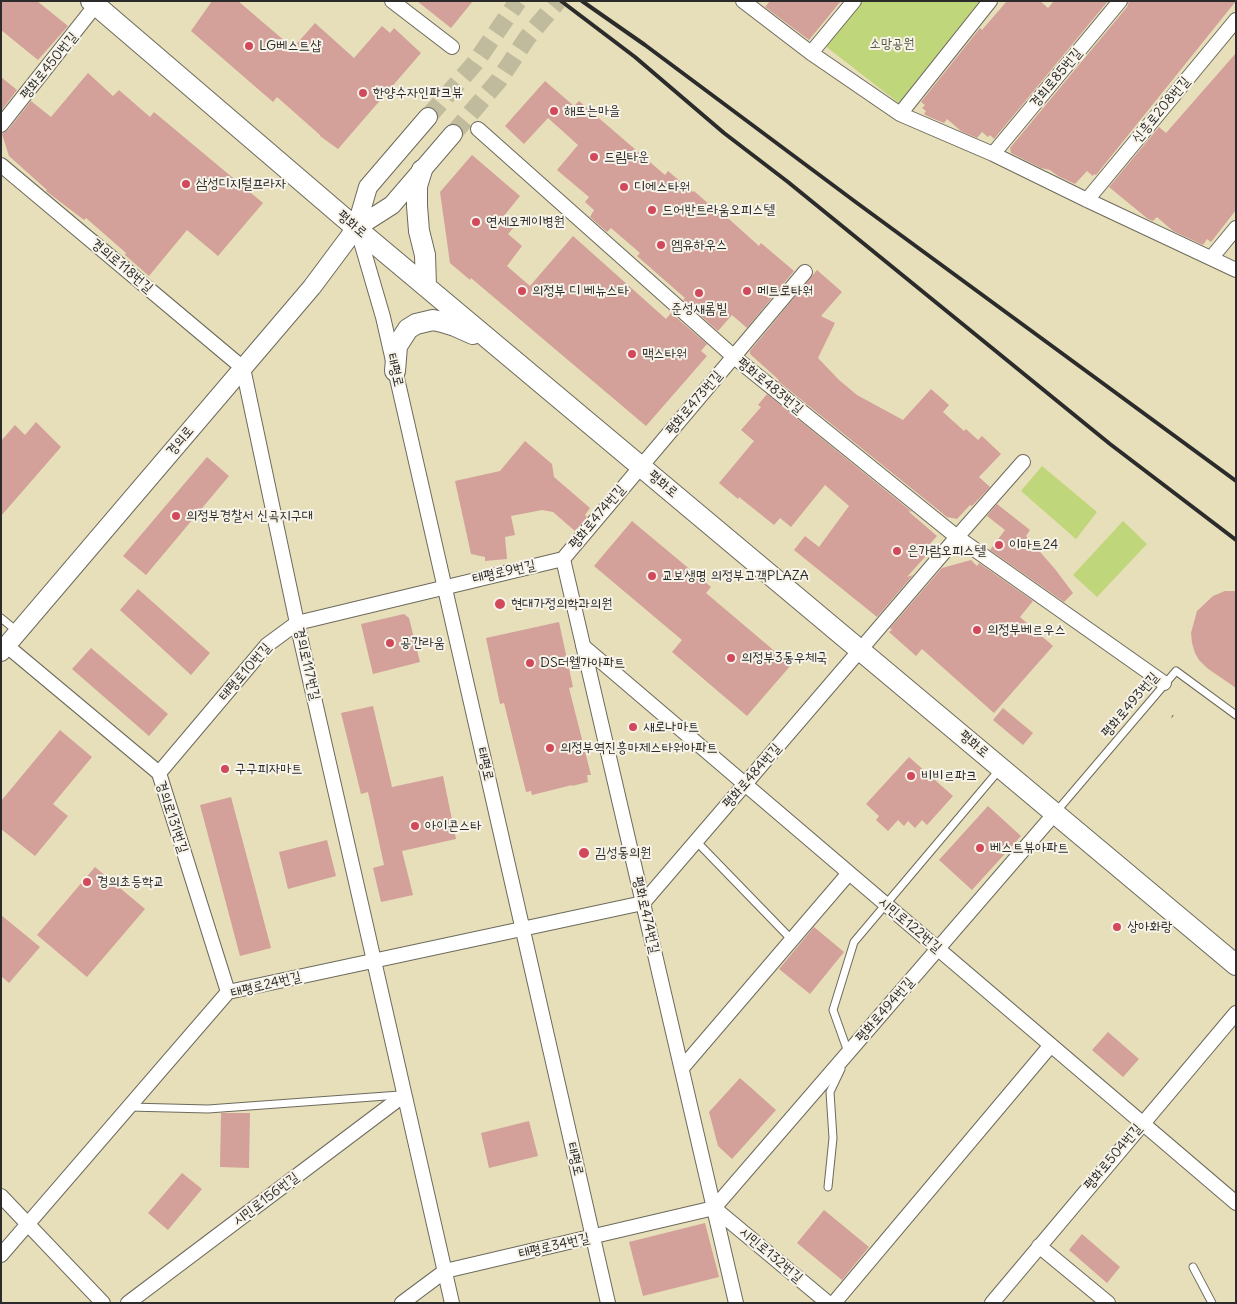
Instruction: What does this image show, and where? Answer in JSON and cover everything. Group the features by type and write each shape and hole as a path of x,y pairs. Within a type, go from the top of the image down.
{"main road":[{"name":"평화로","path":"95,3 356,228 1236,964"},
{"path":"422,170 417,186 416,206 419,232 425,255 426,286"},
{"path":"395,371 397,346 402,336 408,329 423,321 433,320 455,326 501,349"}],"street":[{"path":"392,1 452,47"},
{"path":"743,1 811,52 900,114 993,154 1236,270"},
{"path":"811,52 854,1"},
{"path":"900,114 990,1"},
{"name":"경희로85번길","path":"993,154 1120,1"},
{"name":"평화로450번길","path":"1,125 80,27 95,3"},
{"name":"신흥로208번길","path":"1087,200 1236,20"},
{"name":"경의로","path":"9,644 312,287 356,228 368,187 428,117"},
{"name":"평화로483번길","path":"478,129 733,356 957,537 1164,683"},
{"name":"경의로","path":"356,228 392,205 453,134"},
{"name":"경의로118번길","path":"1,165 243,368"},
{"name":"태평로","path":"356,228 383,317 608,1303"},
{"path":"1212,257 1236,228"},
{"name":"평화로473번길","path":"641,465 805,272"},
{"name":"경의로117번길","path":"243,368 297,623 374,960"},
{"path":"860,649 1023,462"},
{"name":"평화로474번길","path":"641,465 563,559 736,1303"},
{"name":"태평로9번길","path":"444,586 563,559"},
{"name":"태평로10번길","path":"159,773 267,645 297,623 444,586"},
{"name":"경의로131번길","path":"9,644 159,773 228,992"},
{"name":"시민로122번길","path":"583,646 1236,1203"},
{"name":"평화로484번길","path":"643,903 860,649"},
{"name":"평화로494번길","path":"714,1208 1056,812"},
{"path":"682,1068 849,873"},
{"name":"태평로24번길","path":"1,1255 228,992 643,903"},
{"path":"374,960 452,1303"},
{"name":"평화로504번길","path":"992,1303 1236,1013"},
{"path":"834,1303 1051,1045"},
{"name":"시민로156번길","path":"128,1303 404,1095"},
{"path":"1,1196 104,1303"},
{"name":"태평로34번길","path":"402,1303 445,1271 714,1208"},
{"name":"시민로132번길","path":"714,1208 828,1303"},
{"path":"1039,1246 1108,1303"}],"lane":[{"path":"1,618 9,644"},
{"name":"평화로493번길","path":"1056,812 1176,671 1236,716"},
{"path":"828,1187 833,1138 830,1092 849,1052 833,1010 854,942 1001,767"},
{"path":"696,841 792,940"},
{"path":"128,1107 208,1109 404,1095"},
{"path":"1192,1267 1212,1303"}],"green space":[{"name":"소망공원","path":"861,1 985,1 900,104 824,45"},
{"path":"1042,466 1097,512 1076,539 1021,491"},
{"path":"1123,521 1147,544 1097,597 1073,575"}],"building":[{"path":"1,1 37,1 68,26 38,60 1,30"},
{"path":"212,1 238,1 293,48 315,23 354,58 382,26 390,33 394,28 421,53 338,149 320,136 277,97 273,102 191,31"},
{"path":"417,1 473,1 451,28"},
{"path":"770,1 841,1 809,40 765,7"},
{"path":"1007,1 1040,1 1048,8 1054,1 1108,1 994,139 982,132 977,138 961,131 947,119 944,123 927,116 924,114 926,111 922,108 925,105 921,102 980,28 982,30"},
{"path":"1129,1 1236,1 1096,175 1094,174 1093,176 1087,171 1075,184 1050,170 1041,168 1011,153 1010,148 1127,7"},
{"path":"1236,53 1236,210 1211,242 1207,239 1203,245 1173,231 1157,217 1153,221 1148,219 1109,187 1159,127 1166,133"},
{"path":"88,73 113,96 119,90 150,117 154,112 263,203 218,256 187,230 149,276 86,218 84,220 46,191 9,156 2,134 8,130 31,101 51,117"},
{"path":"1,77 17,90 1,111"},
{"path":"545,81 574,106 579,101 665,175 668,171 718,212 719,210 759,246 761,243 794,271 747,328 732,315 718,331 683,300 685,298 637,256 640,253 611,228 607,232 590,217 594,210 585,202 589,197 557,170 578,145 548,118 524,144 505,126"},
{"path":"472,155 520,196 503,217 514,227 508,234 522,246 507,266 530,286 573,236 666,319 671,313 707,344 701,351 707,356 646,426 471,278 470,280 450,263 440,192"},
{"path":"817,270 842,292 821,316 835,323 818,358 839,380 857,395 903,420 931,389 949,405 943,412 964,431 966,429 978,440 982,436 1001,454 979,477 990,487 957,519 947,517 778,381 750,354 750,351"},
{"path":"767,394 912,512 908,511 937,536 929,545 933,548 907,577 913,575 877,617 794,550 805,536 819,547 849,506 825,485 791,527 780,518 774,525 719,483 754,441 741,430 761,407 758,405"},
{"path":"36,422 61,447 1,516 1,441 15,425 25,435"},
{"path":"525,441 552,464 554,477 590,508 585,515 587,517 575,531 553,512 542,510 511,516 515,535 505,537 507,559 485,561 485,557 471,554 455,481 500,471"},
{"name":"의정부경찰서 신곡지구대","path":"207,457 229,476 146,575 123,556"},
{"path":"997,504 1030,530 1026,536 1073,593 1064,602 990,550 1005,530 987,516"},
{"path":"632,521 711,587 706,593 791,665 747,716 672,652 682,640 594,566"},
{"path":"971,560 977,566 979,563 1033,601 1020,617 1053,646 994,713 922,649 916,656 889,632 892,630 890,628 942,568"},
{"path":"138,589 210,653 191,675 120,610"},
{"path":"1225,591 1236,591 1236,688 1207,668 1199,660 1192,643 1191,633 1197,611 1213,596"},
{"name":"공간라움","path":"404,614 409,618 420,662 373,674 361,624"},
{"path":"559,622 573,687 569,688 591,775 587,775 588,782 532,795 531,791 526,792 504,703 500,704 486,638"},
{"path":"91,648 168,714 149,736 72,669"},
{"path":"373,706 392,787 443,776 456,839 402,851 413,895 381,902 373,868 384,865 368,792 361,794 341,713"},
{"path":"1003,708 1033,733 1023,745 993,720"},
{"path":"60,730 92,757 53,804 68,816 35,856 1,829 1,801"},
{"name":"비비르파크","path":"909,757 953,796 927,825 922,820 915,828 908,821 904,826 898,820 888,831 876,820 879,816 866,804"},
{"path":"231,797 271,948 240,956 200,805"},
{"name":"베스트뷰아파트","path":"988,806 1021,836 972,890 939,860"},
{"path":"327,840 336,876 288,889 279,852"},
{"path":"95,867 145,909 87,977 37,935"},
{"path":"1,915 40,947 9,983 1,976"},
{"path":"814,927 844,952 810,994 779,969"},
{"path":"1108,1032 1139,1059 1123,1077 1092,1050"},
{"path":"740,1078 776,1110 732,1159 718,1146 709,1112"},
{"path":"221,1113 250,1113 249,1168 220,1167"},
{"path":"529,1121 538,1156 489,1168 481,1133"},
{"path":"182,1173 202,1189 168,1230 148,1213"},
{"path":"824,1210 869,1247 842,1280 797,1243"},
{"path":"705,1223 719,1277 643,1296 629,1242"},
{"path":"1082,1234 1120,1267 1107,1283 1069,1250"}],"tunnel":[{"path":"428,117 475,63 518,1"},
{"path":"453,134 499,80 527,38 558,1"}],"railway":[{"path":"561,1 635,57 724,133 788,182 1110,444 1236,540"},
{"path":"582,1 645,45 1236,481"}],"place":[{"name":"LG베스트샵","path":"249,46"},
{"name":"한양수자인파크뷰","path":"363,93"},
{"name":"해뜨는마을","path":"554,111"},
{"name":"드림타운","path":"594,157"},
{"name":"삼성디지털프라자","path":"186,184"},
{"name":"디에스타워","path":"624,187"},
{"name":"드어반트라움오피스텔","path":"652,210"},
{"name":"연세오케이병원","path":"476,222"},
{"name":"엠유하우스","path":"661,245"},
{"name":"의정부 디 베뉴스타","path":"522,291"},
{"name":"메트로타워","path":"747,291"},
{"name":"준성새롬빌","path":"699,293"},
{"name":"맥스타워","path":"632,354"},
{"name":"의정부경찰서 신곡지구대","path":"176,516"},
{"name":"이마트24","path":"999,545"},
{"name":"은가람오피스텔","path":"897,551"},
{"name":"교보생명 의정부고객PLAZA","path":"652,576"},
{"name":"현대가정의학과의원","path":"500,604"},
{"name":"의정부베르우스","path":"977,630"},
{"name":"공간라움","path":"390,643"},
{"name":"의정부3동우체국","path":"731,658"},
{"name":"DS더웰가아파트","path":"530,663"},
{"name":"새로나마트","path":"633,727"},
{"name":"의정부역진흥마제스타워아파트","path":"550,748"},
{"name":"구구피자마트","path":"225,769"},
{"name":"비비르파크","path":"911,776"},
{"name":"아이콘스타","path":"415,826"},
{"name":"베스트뷰아파트","path":"980,848"},
{"name":"김성동의원","path":"584,853"},
{"name":"경의초등학교","path":"87,882"},
{"name":"상아화랑","path":"1117,927"}]}
